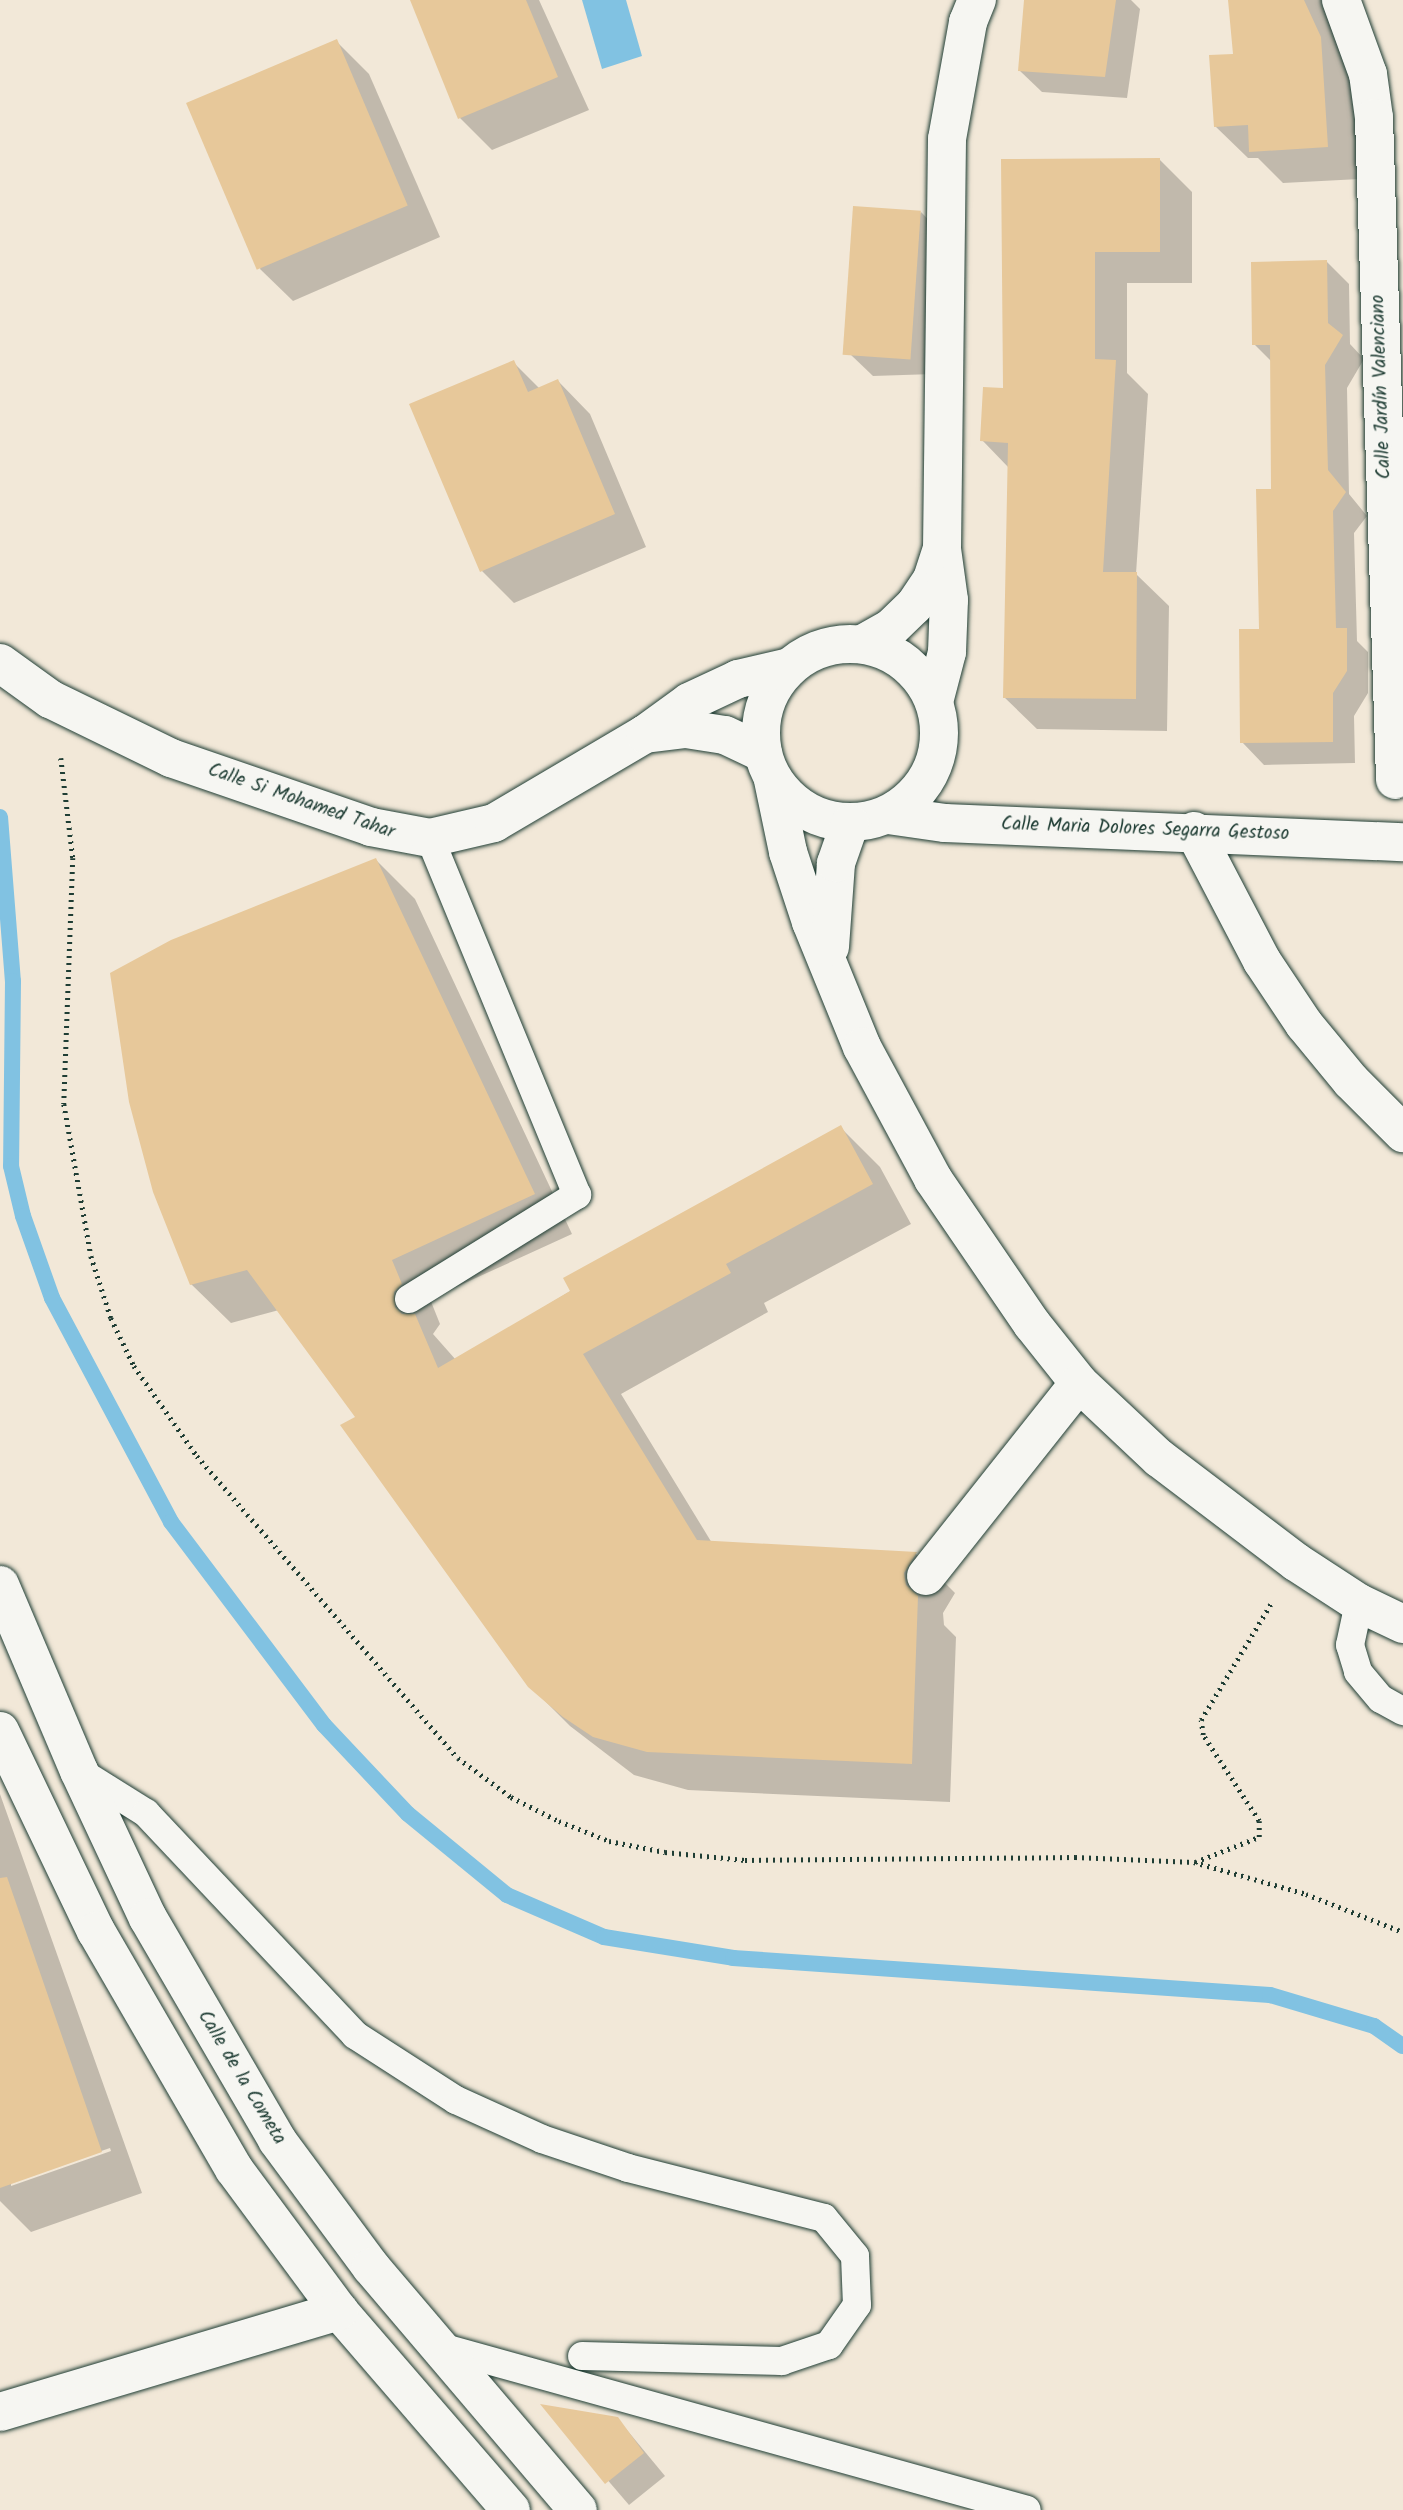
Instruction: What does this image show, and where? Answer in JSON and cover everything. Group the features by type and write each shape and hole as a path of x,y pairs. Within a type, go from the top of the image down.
{"street":[{"path":"934,702 947,639 949,600 942,549 947,139 968,22 977,0"},
{"name":"Calle Jardín Valenciano","path":"1341,0 1368,74 1374,118 1395,780"},
{"path":"942,549 932,579 914,606 891,628 864,643 824,647 789,667 771,691 761,722 768,767 788,852 839,990 873,1070 933,1179 994,1272 1079,1383 1159,1458 1296,1562 1359,1603 1403,1624"},
{"path":"768,767 807,811 850,823 888,815 915,795 934,768 941,735 934,702 911,667 894,654 864,643"},
{"name":"Calle Si Mohamed Tahar","path":"0,663 50,699 172,758 371,827 430,838 494,823 645,734 689,702 738,679 789,667"},
{"name":"Calle Si Mohamed Tahar","path":"645,734 699,731 725,735 768,767"},
{"name":"Calle Maria Dolores Segarra Gestoso","path":"888,815 945,823 1194,831 1403,842"},
{"path":"839,990 830,948 830,905 836,863 850,823"},
{"path":"1194,831 1262,961 1304,1024 1351,1081 1403,1133"},
{"path":"926,1576 1079,1383"},
{"name":"Calle de la Cometa","path":"0,1585 79,1771 148,1918 277,2140 371,2267 578,2510"},
{"path":"0,1731 90,1920 164,2054 234,2169 340,2311 511,2510"},
{"path":"0,2412 340,2311"}],"lane":[{"path":"409,1299 578,1195 430,838"},
{"path":"1359,1603 1350,1645 1358,1672 1381,1699 1403,1711"},
{"path":"79,1771 146,1813 355,2035 456,2100 542,2138 628,2168 824,2218 855,2256 858,2305 829,2345 782,2361 582,2356"},
{"path":"438,2346 1027,2510"}],"path":[{"path":"50,699 68,794 73,858 64,1104 91,1256 111,1318 134,1366 197,1456 458,1758 511,1797 559,1821 609,1841 665,1852 746,1860 1075,1857 1194,1862 1306,1894 1403,1932"},
{"path":"1194,1862 1259,1837 1259,1821 1203,1735 1201,1720 1296,1562"}],"water":[{"path":"582,0 626,0 642,56 602,69"}],"building":[{"path":"410,0 526,0 558,77 458,119"},
{"path":"1024,0 1116,0 1105,77 1018,71"},
{"path":"1228,0 1304,0 1321,37 1328,147 1249,152 1248,125 1214,127 1209,55 1233,54"},
{"path":"337,39 408,206 257,270 186,103"},
{"path":"1160,158 1160,252 1095,252 1095,359 1116,360 1103,572 1137,572 1136,699 1003,698 1008,443 980,441 983,387 1003,388 1001,159"},
{"path":"853,206 921,211 910,359 843,355"},
{"path":"1327,260 1328,323 1343,335 1325,365 1328,470 1346,492 1333,511 1336,628 1347,628 1347,671 1333,693 1333,742 1240,743 1239,629 1259,629 1256,489 1271,489 1270,345 1252,345 1251,262"},
{"path":"514,360 528,392 558,379 615,514 480,572 409,404"},
{"path":"376,858 535,1194 392,1260 402,1284 394,1292 395,1307 402,1314 415,1314 438,1368 570,1291 563,1278 841,1125 873,1184 726,1264 731,1273 583,1354 697,1540 917,1552 904,1573 906,1585 918,1596 912,1764 647,1752 593,1737 563,1717 528,1687 340,1425 355,1417 247,1270 190,1285 153,1192 129,1102 110,973 171,940"},
{"path":"7,1877 102,2152 0,2188 0,1878"},
{"path":"540,2404 618,2417 644,2453 605,2484"}],"waterway":[{"path":"0,817 13,981 11,1166 23,1216 52,1298 171,1522 324,1725 408,1814 507,1895 604,1937 733,1958 1270,1995 1374,2026 1403,2046"}]}
